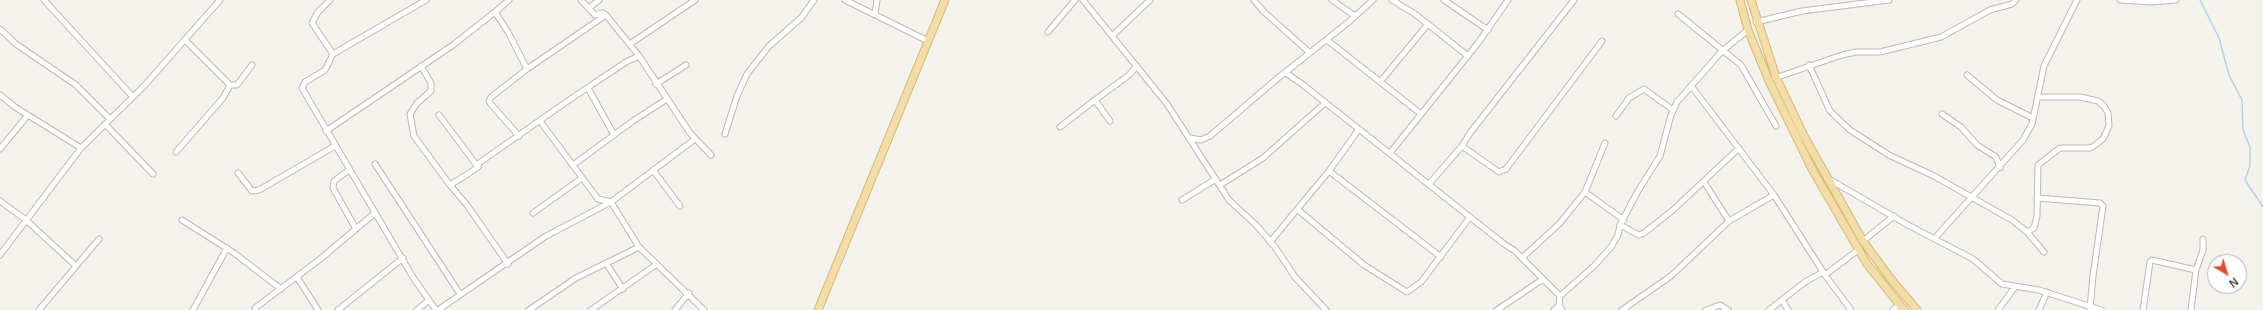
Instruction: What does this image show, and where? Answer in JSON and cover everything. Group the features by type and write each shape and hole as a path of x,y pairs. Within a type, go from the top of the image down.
{"main road":[{"path":"818,310 945,0"},
{"path":"1740,0 1748,30 1768,81 1812,169 1858,250 1902,307"},
{"path":"1751,0 1756,22 1776,77 1791,111 1863,241 1890,278 1917,310"}],"street":[{"path":"44,0 132,97"},
{"path":"0,255 81,148 132,97 220,0"},
{"path":"330,0 318,12 312,23 333,54"},
{"path":"426,0 333,54 325,70 305,82 302,88 414,279 437,310 508,264 562,226 611,202 695,139"},
{"path":"326,131 453,45 509,0"},
{"path":"581,0 595,15 602,13 606,15 639,56 656,84 695,139 711,155"},
{"path":"589,8 599,0"},
{"path":"630,44 695,0"},
{"path":"725,134 737,96 747,74 769,46 801,18 814,0"},
{"path":"845,0 928,41"},
{"path":"875,14 877,0"},
{"path":"1048,32 1075,0"},
{"path":"1084,0 1137,66 1190,138 1233,205 1256,225 1295,277 1326,310"},
{"path":"1112,36 1150,0"},
{"path":"1254,0 1263,11 1310,53"},
{"path":"1332,0 1355,16"},
{"path":"1190,138 1201,140 1210,136 1327,40 1372,0"},
{"path":"1392,0 1428,24 1468,56"},
{"path":"1444,0 1488,30"},
{"path":"1390,153 1412,128 1421,114 1468,56 1508,0"},
{"path":"1429,184 1462,146 1470,133 1574,0"},
{"path":"1846,0 1847,6"},
{"path":"1756,22 1802,11 1889,0"},
{"path":"1768,81 1809,65 1856,52 1880,52 1941,37 1990,10 2012,4 2016,0"},
{"path":"1935,238 1970,198 2000,168 2023,140 2033,118 2044,66 2077,0"},
{"path":"2120,0 2151,2 2176,0"},
{"path":"495,12 508,32 527,69"},
{"path":"1678,14 1741,65 1776,126"},
{"path":"519,136 489,101 527,69 606,15"},
{"path":"1380,82 1428,24"},
{"path":"0,29 16,44 76,85 110,119"},
{"path":"1560,296 1603,256 1618,235 1622,222 1644,181 1660,156 1673,110 1681,97 1692,87 1722,50 1748,30"},
{"path":"185,40 230,85 236,85 252,65"},
{"path":"1327,40 1421,114"},
{"path":"1462,146 1499,172 1506,169 1602,41"},
{"path":"450,185 478,167 479,163 626,62 639,56"},
{"path":"656,84 686,65"},
{"path":"1809,65 1824,102 1837,119 1889,155 1934,176 1970,198 1996,211 2027,232 2044,252"},
{"path":"421,66 431,84 431,91 413,108 410,114 414,136 450,185 467,205 508,264"},
{"path":"1060,127 1129,76 1137,66"},
{"path":"1286,73 1523,258 1560,296 1561,308 1554,310"},
{"path":"1967,75 1997,100 2033,118"},
{"path":"176,152 223,98 230,85"},
{"path":"1692,87 1774,195 1824,274 1851,310"},
{"path":"588,88 614,135"},
{"path":"1616,116 1629,98 1644,89 1673,110"},
{"path":"0,95 28,116 81,148"},
{"path":"2027,232 2036,224 2038,166 2060,148 2091,148 2103,139 2109,126 2108,113 2104,106 2098,101 2080,97 2038,97"},
{"path":"573,165 614,135 668,99"},
{"path":"1096,100 1110,121"},
{"path":"1220,185 1263,158 1324,103"},
{"path":"1942,114 1961,127 1977,145 1996,157 2000,168"},
{"path":"438,115 478,167"},
{"path":"0,149 28,116"},
{"path":"540,121 598,199 611,202 639,247 689,293 704,310"},
{"path":"104,124 153,174"},
{"path":"1270,242 1329,171 1359,129"},
{"path":"1523,258 1560,223 1585,192 1605,143"},
{"path":"238,173 252,191 259,190 335,146"},
{"path":"1585,192 1639,235 1673,210 1739,148"},
{"path":"375,164 460,294"},
{"path":"349,170 334,181 333,188 356,229"},
{"path":"653,170 680,206"},
{"path":"1329,171 1441,257"},
{"path":"533,213 582,178"},
{"path":"1827,178 1974,259 1994,280 2015,287 2047,292 2090,309 2101,310"},
{"path":"1182,200 1216,179"},
{"path":"1704,182 1729,220"},
{"path":"1622,310 1671,276 1729,220 1774,195"},
{"path":"2037,198 2100,203 2103,206 2090,309"},
{"path":"0,201 26,220 76,266"},
{"path":"1298,210 1364,265 1403,292 1411,291 1421,282 1470,217"},
{"path":"255,309 297,277 375,213"},
{"path":"1863,241 1894,216"},
{"path":"182,220 228,248 281,289"},
{"path":"39,310 99,239"},
{"path":"2191,310 2196,270 2203,250 2203,239"},
{"path":"529,310 576,278 639,247"},
{"path":"194,310 228,248"},
{"path":"1769,310 1805,282 1824,274 1858,250"},
{"path":"338,310 403,258"},
{"path":"2143,310 2150,262 2152,260 2196,270"},
{"path":"606,263 623,289"},
{"path":"591,310 657,264"},
{"path":"297,277 318,310"},
{"path":"1497,310 1544,279"},
{"path":"1998,310 2015,287"},
{"path":"2039,310 2047,292"},
{"path":"675,310 689,293"},
{"path":"417,310 429,300"},
{"path":"1782,300 1788,310"},
{"path":"1706,310 1720,305 1728,310"},
{"path":"1894,310 1902,307"}],"waterway":[{"path":"2200,0 2219,38 2229,75 2242,100 2243,130 2250,147 2250,166 2245,180 2263,207"}]}
